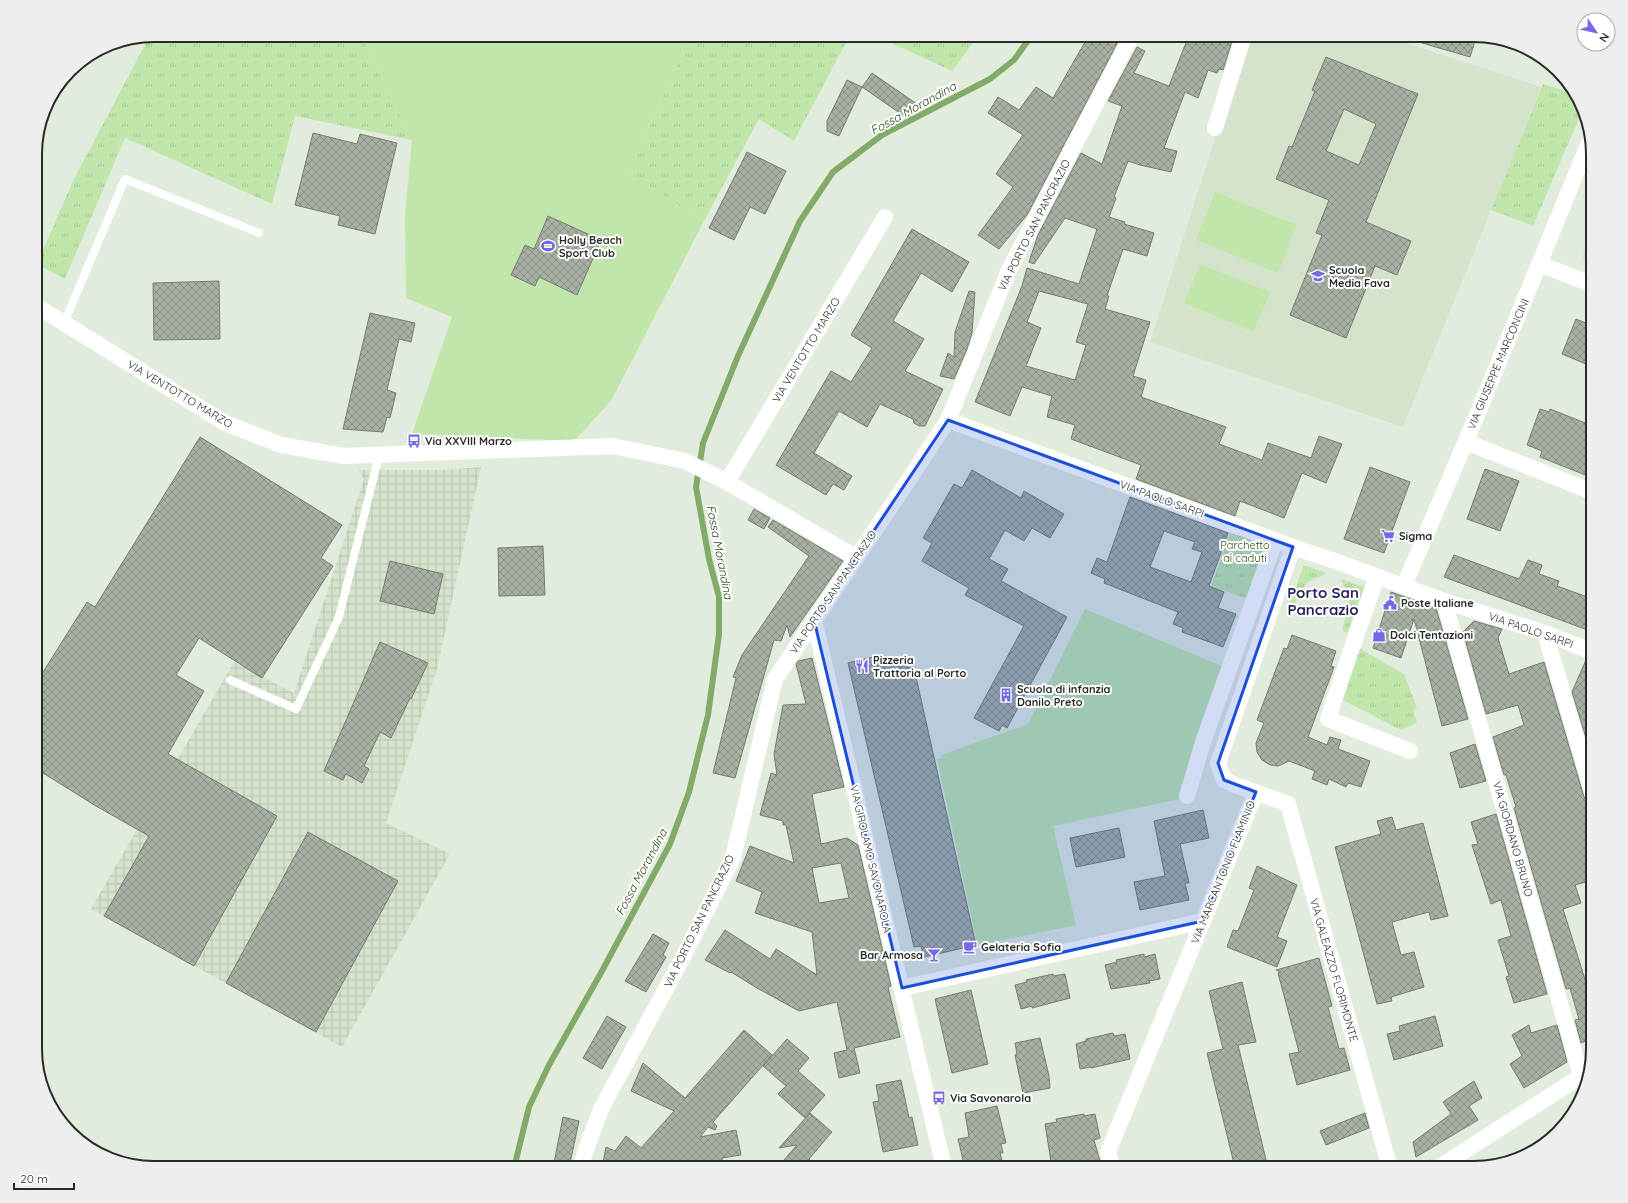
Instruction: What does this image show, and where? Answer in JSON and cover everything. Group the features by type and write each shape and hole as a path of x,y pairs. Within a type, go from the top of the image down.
{"street":[{"name":"VIA PORTO SAN PANCRAZIO","path":"583,1161 601,1109 683,957 733,858 775,679 948,420 1009,270 1128,42"},
{"path":"1215,128 1242,42"},
{"name":"VIA GIUSEPPE MARCONCINI","path":"1404,586 1466,442 1586,150"},
{"name":"VIA VENTOTTO MARZO","path":"727,482 885,217"},
{"path":"1540,264 1586,282"},
{"name":"VIA VENTOTTO MARZO","path":"42,309 225,423 281,445 344,456 613,446 685,460 727,482 857,558"},
{"name":"VIA PAOLO SARPI","path":"948,420 1275,541 1338,562 1444,601 1545,633 1586,649"},
{"path":"1466,442 1586,489"},
{"path":"1187,796 1204,739 1275,541"},
{"name":"VIA MARCANTONIO FLAMINIO","path":"1111,1161 1108,1152 1256,792 1224,780 1218,763 1293,547"},
{"path":"1377,577 1328,720 1410,750"},
{"name":"VIA GIORDANO BRUNO","path":"1444,601 1584,1071"},
{"name":"VIA GIROLAMO SAVONAROLA","path":"814,620 942,1161"},
{"path":"1545,633 1586,771"},
{"path":"801,639 820,644"},
{"name":"VIA GALEAZZO FLORIMONTE","path":"1256,792 1288,804 1388,1161"},
{"path":"902,988 1202,921"},
{"path":"1449,1161 1583,1075"}],"lane":[{"path":"64,323 125,179 259,233"},
{"path":"230,680 296,709 339,617 379,455"}],"highlighted area":[{"path":"948,420 1293,547 1218,763 1224,780 1256,792 1203,921 902,988 814,620"}],"shaded area":[{"name":"Scuola Media Fava","path":"1246,42 1403,42 1541,87 1403,427 1150,342"},
{"path":"1586,248 1586,259 1582,258"},
{"path":"481,467 437,669 386,823 450,854 342,1047 91,909 234,662 294,693 364,479 358,470 443,470"}],"green space":[{"path":"364,42 412,140 295,116 272,204 125,138 65,279 42,267 42,252 73,181 146,43"},
{"name":"Holly Beach Sport Club","path":"364,42 687,42 628,174 704,221 611,401 574,441 412,434 452,317 406,298 405,214 412,140"},
{"path":"687,42 846,42 794,141 759,119 704,221 628,174"},
{"path":"889,42 974,42 952,71"},
{"path":"1543,84 1567,92 1579,118 1533,226 1491,210"},
{"path":"1215,192 1297,225 1278,273 1196,240"},
{"path":"1200,264 1270,292 1254,332 1184,303"},
{"name":"Parchetto ai caduti","path":"1233,526 1270,540 1248,599 1211,586"},
{"path":"1304,565 1326,573 1308,583 1300,593 1294,609 1292,611 1287,611"},
{"path":"1342,579 1364,587 1347,633 1343,631 1343,628 1349,597"},
{"path":"1085,609 1222,666 1180,799 1053,826 1076,925 980,945 977,943 937,759 942,758 941,755 1028,724"},
{"path":"1355,646 1404,674 1417,708 1413,710 1417,723 1401,730 1339,698"}],"building":[{"path":"1085,42 1118,42 1027,215 999,249 978,235 1013,187 996,174 1023,135 988,113 998,97 1019,110 1036,87 1053,98"},
{"path":"1186,42 1232,42 1223,70 1219,69 1217,73 1208,70 1198,98 1185,92 1164,148 1177,151 1171,172 1128,161 1114,197 1116,198 1109,217 1125,222 1124,224 1154,233 1147,256 1123,249 1107,296 1109,296 1105,309 1150,322 1133,376 1146,380 1141,397 1226,427 1219,444 1262,460 1268,443 1311,458 1319,436 1342,444 1326,483 1302,473 1284,518 1240,501 1235,516 1136,479 1141,465 1071,439 1075,425 1047,417 1052,396 1022,387 1010,416 975,402 1022,286 1027,268 1079,284 1097,229 1065,218 1034,264 1029,262 1038,235 1081,153 1102,164 1122,106 1108,101 1137,47 1145,51 1134,73 1169,86","holes":["1039,291 1088,304 1076,342 1086,345 1075,380 1026,366 1041,328 1027,322"]},
{"path":"1419,42 1475,42 1470,57"},
{"path":"1326,57 1418,94 1366,222 1411,241 1397,275 1375,266 1346,338 1290,315 1322,235 1316,233 1329,200 1276,179 1289,146 1292,147 1315,91 1312,90","holes":["1344,109 1376,124 1359,165 1326,151"]},
{"path":"872,73 917,104 907,118 862,87"},
{"path":"847,80 862,87 839,136 827,131 827,121"},
{"path":"313,133 357,144 360,134 397,143 375,234 338,225 340,216 295,205"},
{"path":"747,152 786,171 765,214 750,207 734,240 709,228"},
{"path":"548,216 601,240 577,295 539,277 535,286 511,275 525,245 534,249"},
{"path":"912,229 969,262 952,292 921,273 893,321 924,339 905,371 943,389 925,426 919,426 914,423 913,419 880,404 867,427 839,411 814,453 852,476 844,490 833,484 826,495 776,465 831,371 851,382 872,348 851,335"},
{"path":"219,281 220,339 154,340 153,283"},
{"path":"969,291 975,292 972,333 967,349 954,379 940,376 948,353 954,357 955,332"},
{"path":"370,313 415,323 411,342 399,339 387,390 396,393 390,418 387,417 383,432 343,429"},
{"path":"1576,319 1586,323 1586,364 1562,354"},
{"path":"1540,409 1549,412 1550,409 1586,423 1586,475 1540,457 1542,451 1527,445"},
{"path":"200,437 342,525 321,558 333,566 262,678 199,638 176,675 204,691 168,754 277,816 194,966 104,916 149,836 96,806 42,772 42,674 87,602 95,607"},
{"path":"1370,467 1410,482 1384,553 1344,539"},
{"path":"1485,469 1519,481 1500,531 1467,519"},
{"path":"972,470 1021,498 1024,491 1064,514 1050,538 1032,528 1024,541 1005,530 989,559 1008,569 1001,581 1067,617 1007,728 1002,725 999,731 974,718 1024,626 965,595 969,588 922,561 932,543 923,538 954,484 962,488"},
{"path":"1130,497 1228,533 1209,586 1224,592 1218,608 1236,614 1223,647 1182,632 1183,628 1173,624 1178,612 1104,583 1105,579 1091,573 1097,558 1107,562","holes":["1164,531 1195,542 1192,549 1202,552 1191,582 1150,567"]},
{"path":"754,509 770,518 764,529 748,520"},
{"path":"773,520 843,561 790,637 787,625 781,641 774,640 735,778 713,773 736,678 733,677 742,655 809,556 768,527"},
{"path":"543,546 545,595 499,596 498,548"},
{"path":"1454,555 1519,579 1528,560 1542,565 1539,574 1559,581 1557,586 1586,596 1586,629 1444,577"},
{"path":"390,561 443,574 434,614 380,601"},
{"path":"1391,592 1436,608 1468,719 1442,726 1414,619 1401,658 1373,648"},
{"path":"1474,621 1502,629 1498,638 1509,674 1544,662 1586,800 1586,882 1575,885 1581,903 1563,909 1586,983 1586,1041 1581,1043 1575,1020 1579,1019 1570,988 1566,989 1514,808 1516,807 1506,775 1504,775 1493,737 1524,725 1518,705 1486,714 1463,632"},
{"path":"1292,635 1336,651 1331,666 1334,667 1308,737 1327,745 1330,737 1341,740 1338,749 1370,761 1361,787 1348,783 1346,787 1329,779 1327,785 1312,779 1315,771 1289,761 1278,766 1270,765 1262,760 1257,752 1256,743 1264,723 1257,720 1284,648 1287,649"},
{"path":"380,642 428,663 391,738 380,732 364,766 369,769 362,783 346,774 343,780 324,771"},
{"path":"877,656 879,663 914,668 976,945 924,957 921,946 914,947 848,663"},
{"path":"812,658 844,787 812,794 821,844 847,838 858,845 891,986 888,987 900,1037 854,1048 860,1073 839,1078 834,1053 847,1050 837,1002 799,1011 731,972 730,973 705,960 725,930 770,959 776,949 817,975 812,932 755,913 762,892 736,881 750,846 794,863 786,825 783,825 783,821 760,815 771,773 777,775 774,754 783,705 806,704 796,664 798,661","holes":["841,863 849,898 819,903 812,868"]},
{"path":"1586,660 1586,738 1572,692"},
{"path":"1475,744 1486,781 1460,788 1450,753"},
{"path":"1203,810 1209,838 1180,844 1189,883 1185,883 1189,900 1140,910 1134,882 1165,876 1154,821"},
{"path":"1496,814 1547,994 1514,1003 1506,977 1509,976 1498,940 1511,936 1501,900 1491,904 1472,845 1478,844 1471,822"},
{"path":"1392,817 1396,830 1423,823 1448,916 1431,920 1429,912 1392,922 1401,955 1414,952 1424,987 1391,997 1392,1001 1377,1004 1335,847 1381,834 1377,821"},
{"path":"1119,828 1125,857 1076,867 1070,838"},
{"path":"308,832 398,881 316,1032 226,983"},
{"path":"1257,866 1297,885 1277,937 1287,941 1277,967 1227,947 1233,930 1238,931 1254,890 1249,888"},
{"path":"653,934 669,943 663,955 666,957 646,992 625,981"},
{"path":"1144,954 1144,957 1155,954 1160,979 1149,981 1150,983 1111,989 1105,965 1117,962 1116,960"},
{"path":"1319,958 1332,1006 1328,1007 1339,1049 1344,1048 1350,1070 1297,1085 1289,1054 1299,1052 1278,973 1281,972 1276,970"},
{"path":"1053,974 1053,976 1065,974 1070,998 1032,1008 1032,1006 1021,1009 1015,985 1027,982 1026,980"},
{"path":"1242,982 1256,1042 1238,1045 1266,1161 1233,1161 1207,1053 1223,1049 1209,991"},
{"path":"971,990 988,1064 952,1073 935,999"},
{"path":"607,1016 626,1027 602,1069 583,1058"},
{"path":"1435,1016 1443,1046 1394,1060 1387,1034 1400,1031 1399,1026"},
{"path":"1529,1025 1531,1033 1557,1025 1567,1062 1524,1088 1510,1064 1522,1056 1512,1035"},
{"path":"744,1030 772,1055 713,1122 717,1126 715,1130 708,1127 700,1137 736,1130 741,1155 722,1158 722,1161 603,1161 606,1147 615,1151 626,1136 641,1148 674,1111 631,1091 643,1063 685,1098"},
{"path":"1113,1033 1114,1036 1125,1034 1130,1059 1080,1069 1076,1044 1086,1041 1086,1039"},
{"path":"1040,1038 1049,1076 1050,1088 1023,1093 1015,1055 1017,1054 1015,1043"},
{"path":"787,1039 809,1058 798,1071 825,1095 805,1118 778,1094 786,1086 763,1066"},
{"path":"901,1080 909,1118 912,1117 918,1145 883,1152 873,1102 879,1101 876,1085"},
{"path":"1474,1081 1482,1098 1469,1106 1478,1120 1416,1157 1413,1142 1451,1114 1443,1102"},
{"path":"997,1106 1006,1143 1001,1144 1003,1153 1000,1153 1002,1161 963,1161 958,1139 969,1137 965,1113"},
{"path":"810,1113 832,1132 809,1159 811,1161 783,1161 797,1145 779,1148"},
{"path":"1365,1113 1369,1128 1326,1145 1320,1131"},
{"path":"1084,1114 1084,1116 1095,1114 1100,1138 1094,1140 1100,1161 1051,1161 1045,1124 1057,1122 1056,1119"},
{"path":"563,1117 579,1121 570,1161 554,1161"}],"waterway":[{"name":"Fossa Morandina","path":"516,1161 529,1107 549,1065 602,971 670,844 689,792 708,715 719,634 719,597 709,559 696,487 703,443 738,356 800,221 833,172 882,135 990,79 1014,60 1027,42"}],"place":[{"name":"Holly Beach Sport Club","path":"548,246"},
{"name":"Scuola Media Fava","path":"1318,276"},
{"name":"Via XXVIII Marzo","path":"414,441"},
{"name":"Sigma","path":"1388,536"},
{"name":"Poste Italiane","path":"1390,603"},
{"name":"Dolci Tentazioni","path":"1379,635"},
{"name":"Pizzeria Trattoria al Porto","path":"862,666"},
{"name":"Scuola di infanzia Danilo Preto","path":"1006,695"},
{"name":"Gelateria Sofia","path":"970,947"},
{"name":"Bar Armosa","path":"934,955"},
{"name":"Via Savonarola","path":"939,1098"}],"district":[{"name":"Porto San Pancrazio","path":"1323,600"}]}
